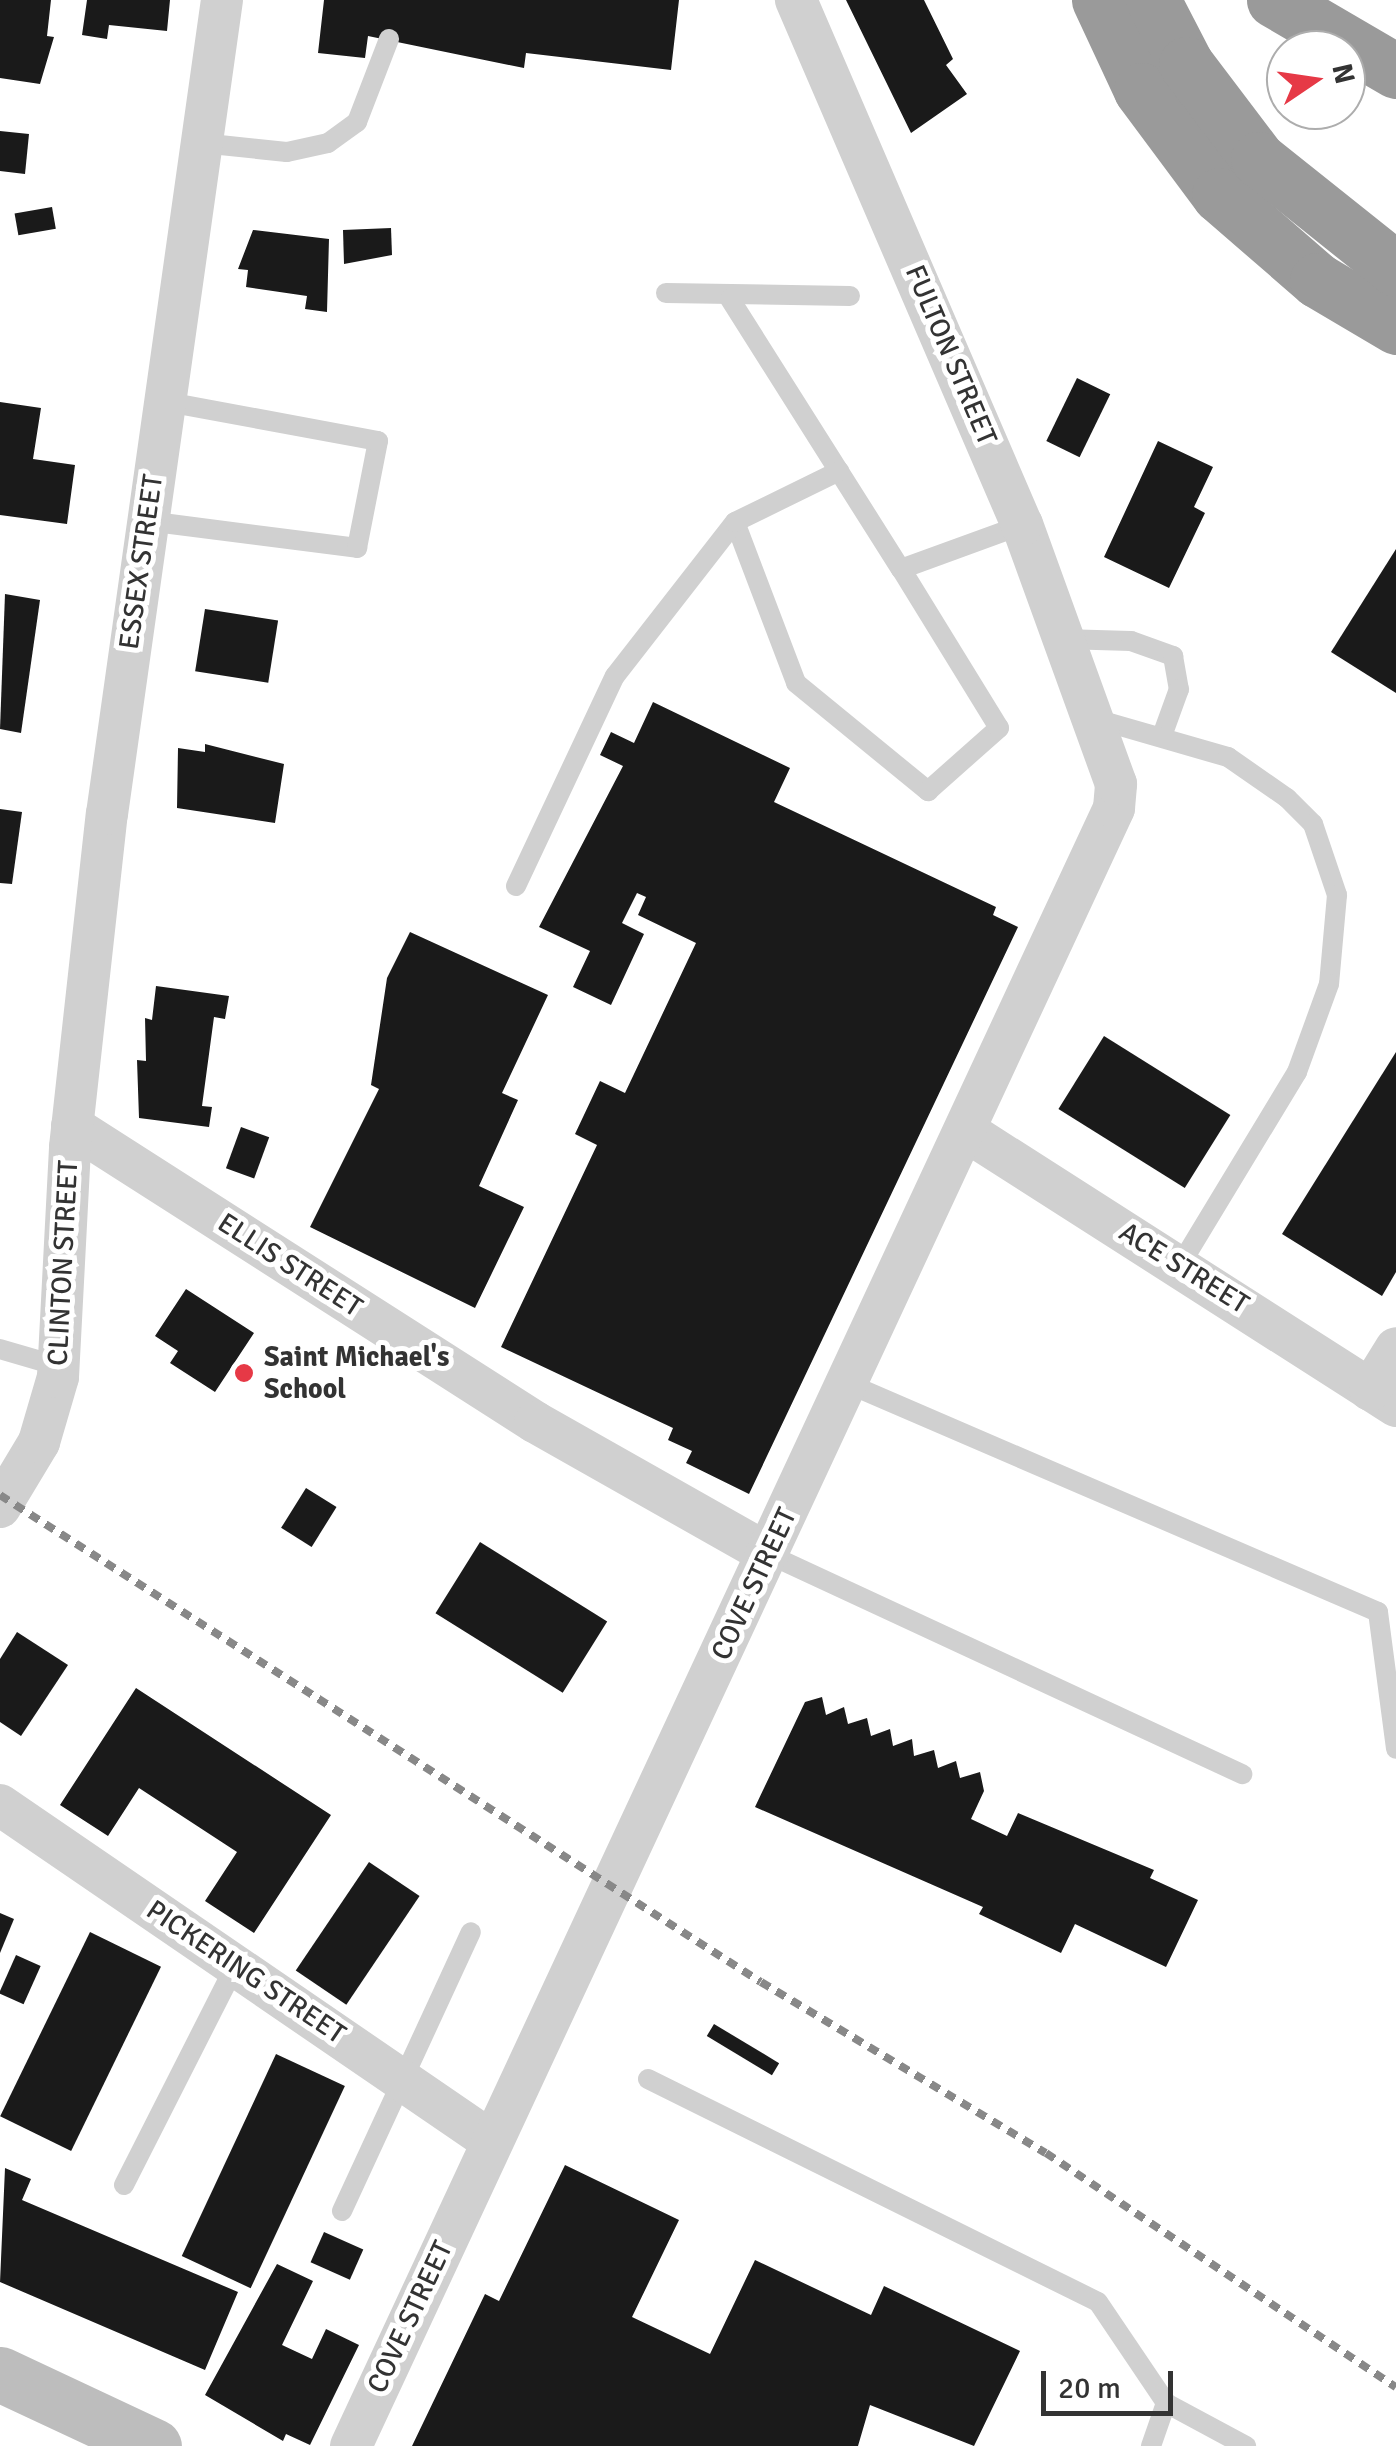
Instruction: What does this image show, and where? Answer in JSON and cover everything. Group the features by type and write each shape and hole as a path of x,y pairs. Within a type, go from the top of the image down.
{"highway":[{"path":"1099,0 1141,90 1220,194 1317,280 1396,327"},
{"path":"1153,0 1186,64 1258,159 1396,268"},
{"path":"1274,0 1396,71"}],"main road":[{"path":"0,2374 154,2446"}],"street":[{"name":"ESSEX STREET","path":"72,1126 147,521 222,0"},
{"name":"FULTON STREET","path":"796,0 1022,525 1088,717"},
{"name":"COVE STREET","path":"351,2446 490,2140 969,1133 1114,808 1116,784 1088,717"},
{"name":"CLINTON STREET","path":"0,1507 39,1442 58,1366 72,1126"},
{"name":"ELLIS STREET","path":"72,1126 536,1422 768,1554"},
{"name":"ACE STREET","path":"969,1133 1383,1398"},
{"path":"1383,1398 1396,1348"},
{"name":"PICKERING STREET","path":"0,1805 490,2140"}],"lane":[{"path":"201,142 287,152 328,143 356,122 389,39"},
{"path":"666,293 730,300 850,296"},
{"path":"730,300 999,728 928,791 796,682 734,522"},
{"path":"147,521 357,548 378,440 163,401"},
{"path":"516,886 615,676 734,522 839,471"},
{"path":"901,569 1022,525"},
{"path":"1062,639 1131,640 1173,656 1179,689 1162,736"},
{"path":"1088,717 1228,757 1313,824 1337,896 1339,938 1297,1072 1180,1265"},
{"path":"0,1349 58,1366"},
{"path":"849,1384 1378,1612 1396,1749"},
{"path":"768,1554 1242,1774"},
{"path":"342,2211 471,1932"},
{"path":"124,2185 236,1966"},
{"path":"648,2078 1098,2302 1166,2403 1246,2446"},
{"path":"1151,2446 1166,2403"}],"building":[{"path":"0,0 51,0 47,36 54,37 40,84 0,78"},
{"path":"87,0 170,0 167,31 109,25 107,39 82,35"},
{"path":"324,0 679,0 671,70 526,53 524,68 368,36 365,58 318,53"},
{"path":"846,0 924,0 953,59 946,65 967,94 911,133"},
{"path":"0,131 29,134 25,174 0,171"},
{"path":"52,207 56,229 18,235 15,214"},
{"path":"391,228 392,255 344,264 343,230"},
{"path":"253,230 329,239 327,312 305,309 307,296 246,287 248,270 238,269"},
{"path":"1077,378 1110,394 1080,457 1046,441"},
{"path":"0,402 41,408 33,459 75,465 67,524 0,515"},
{"path":"1158,441 1213,467 1194,507 1205,513 1169,588 1104,557"},
{"path":"1396,549 1396,693 1331,652"},
{"path":"5,594 40,600 21,733 0,729"},
{"path":"205,609 278,621 268,683 195,671"},
{"path":"653,702 790,768 774,802 996,907 993,915 1018,927 749,1494 686,1463 692,1451 668,1440 673,1428 501,1347 597,1145 575,1134 600,1081 625,1093 696,943 638,915 646,897 637,893 622,923 644,934 611,1005 573,987 590,951 539,927 623,766 600,755 611,732 634,743"},
{"path":"205,744 284,764 275,823 177,808 178,748 205,752"},
{"path":"0,809 22,812 12,884 0,883"},
{"path":"410,932 548,995 502,1093 518,1100 479,1186 524,1207 475,1308 310,1227 379,1089 371,1085 387,978"},
{"path":"156,986 229,996 225,1019 214,1017 202,1106 212,1107 209,1127 139,1118 137,1060 146,1061 145,1018 152,1020"},
{"path":"1104,1036 1230,1115 1185,1188 1058,1109"},
{"path":"1396,1052 1396,1272 1382,1296 1282,1234"},
{"path":"241,1127 269,1137 254,1179 226,1168"},
{"path":"186,1289 254,1333 215,1392 170,1363 178,1351 155,1336"},
{"path":"306,1488 337,1507 312,1547 281,1528"},
{"path":"480,1542 607,1621 563,1693 435,1613"},
{"path":"17,1632 68,1665 21,1736 0,1722 0,1659"},
{"path":"136,1688 331,1815 254,1933 205,1901 237,1852 139,1788 108,1836 60,1805"},
{"path":"822,1697 826,1715 844,1707 848,1724 867,1718 871,1736 890,1729 893,1746 912,1739 914,1756 934,1750 938,1768 956,1761 960,1778 980,1772 984,1791 971,1819 1007,1836 1018,1813 1154,1870 1150,1878 1198,1900 1166,1967 1075,1924 1061,1953 979,1914 983,1907 755,1807 805,1702"},
{"path":"369,1862 420,1896 346,2005 296,1971"},
{"path":"0,1913 14,1919 0,1953"},
{"path":"90,1932 161,1967 71,2151 0,2116"},
{"path":"16,1955 41,1966 24,2004 0,1994"},
{"path":"714,2024 779,2063 772,2075 707,2036"},
{"path":"276,2054 345,2086 251,2288 182,2256"},
{"path":"565,2165 679,2220 632,2317 710,2354 755,2260 871,2315 884,2286 1020,2351 974,2446 870,2405 858,2446 412,2446 485,2294 499,2301"},
{"path":"5,2168 31,2179 22,2200 238,2292 205,2370 0,2282"},
{"path":"324,2232 363,2249 350,2280 311,2262"},
{"path":"277,2264 313,2281 282,2345 312,2359 326,2329 359,2345 310,2445 286,2434 283,2441 205,2395"}],"railway":[{"path":"0,1495 761,1982 1046,2153 1396,2387"}],"place":[{"name":"Saint Michael's School","path":"244,1373"}]}
